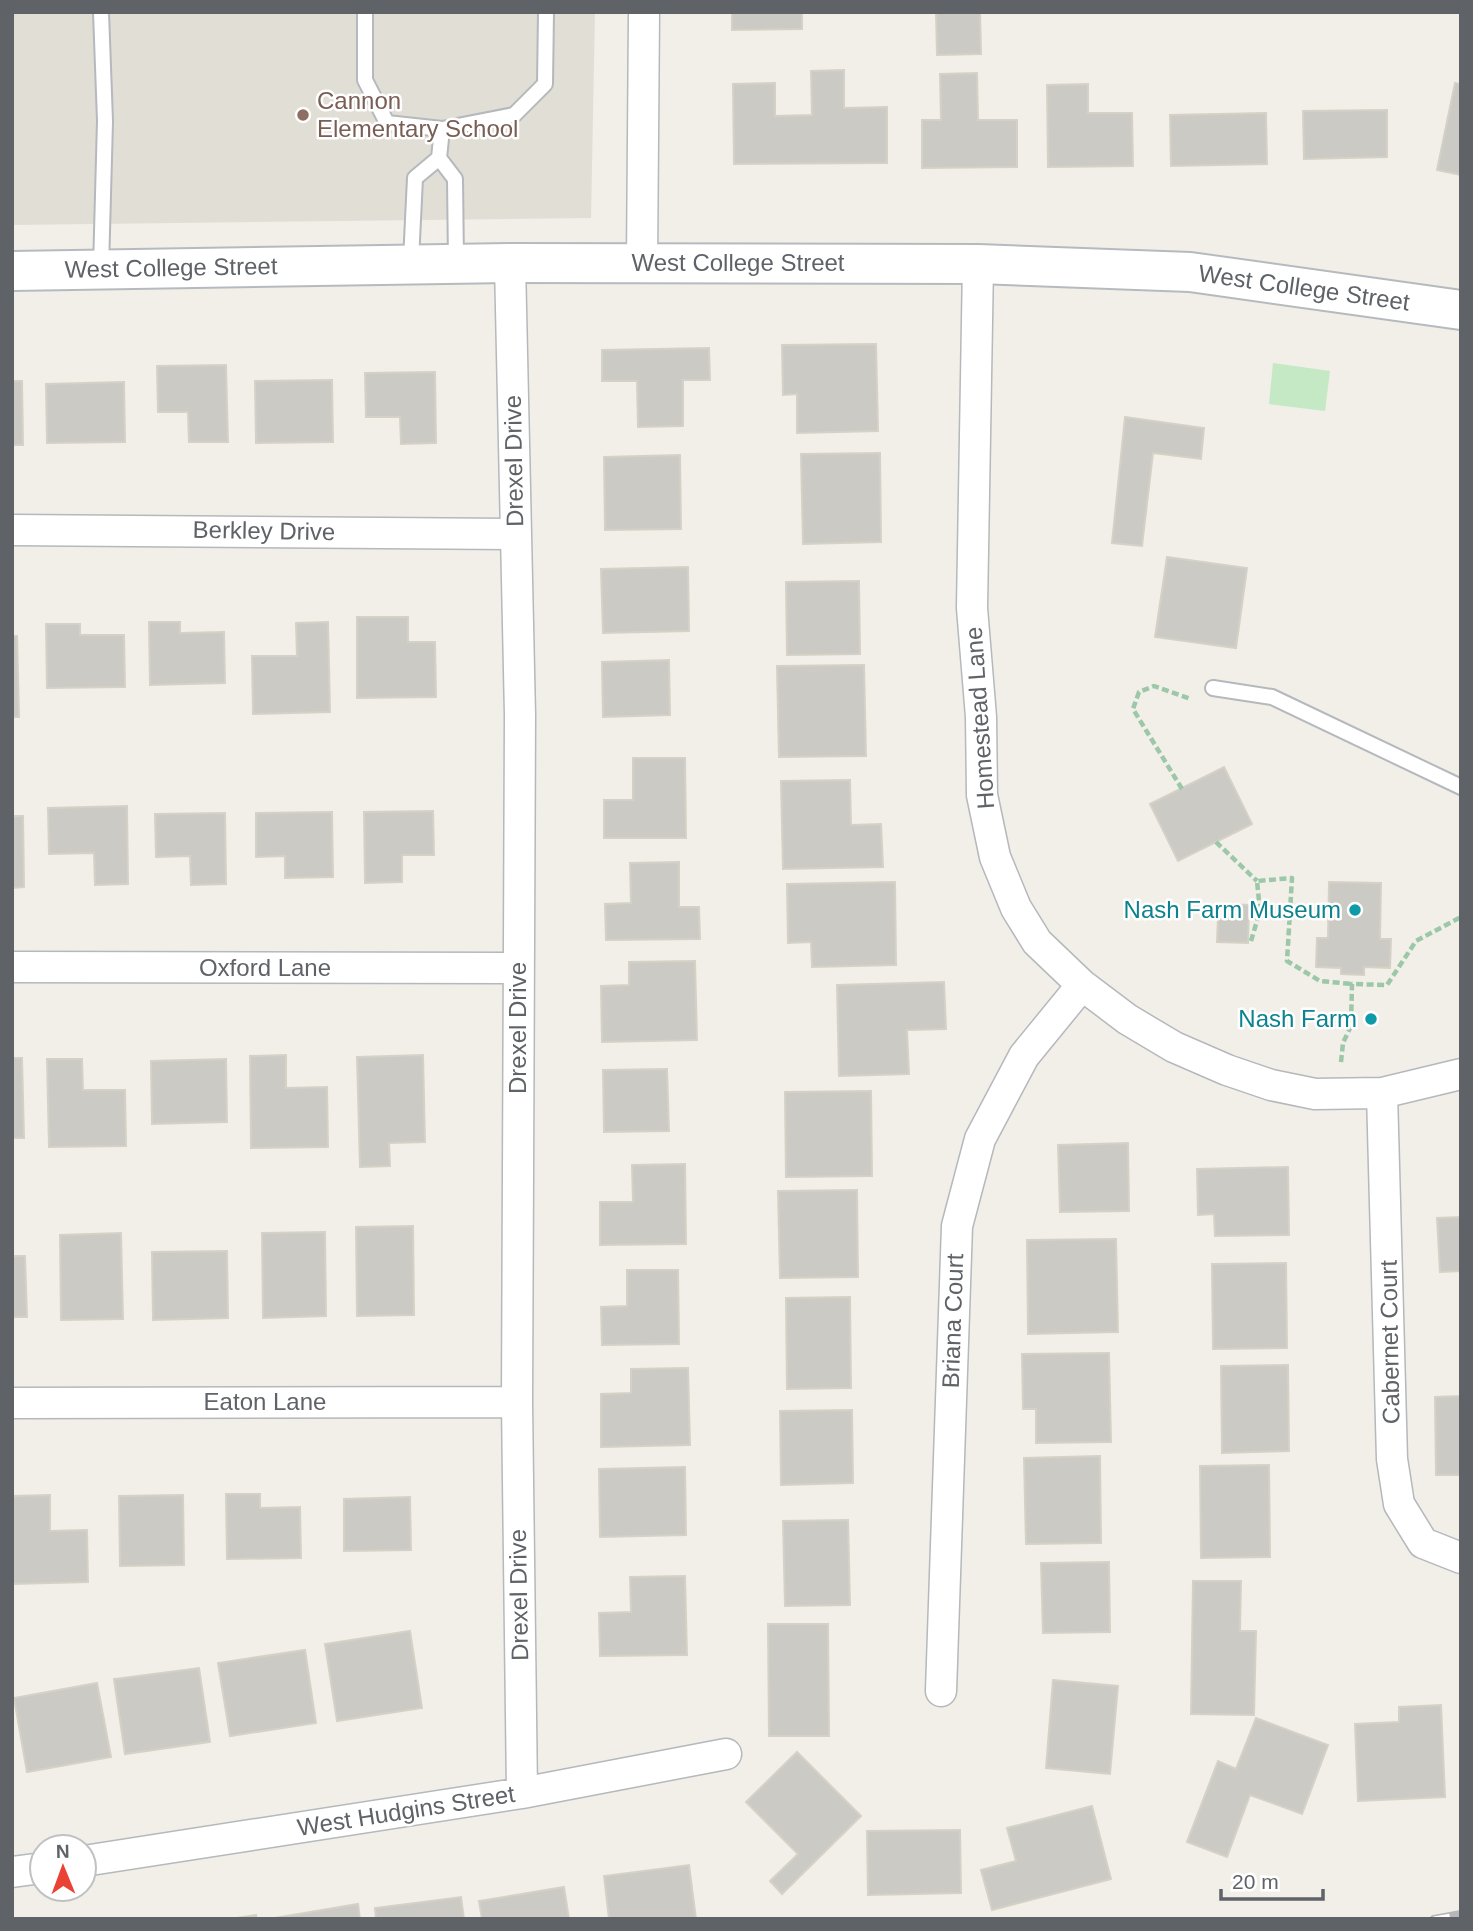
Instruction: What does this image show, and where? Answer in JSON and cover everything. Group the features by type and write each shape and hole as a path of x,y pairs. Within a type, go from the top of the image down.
{"street":[{"path":"642,263 644,12"},
{"name":"West College Street","path":"12,271 510,263 978,264 1190,272 1461,310"},
{"name":"Drexel Drive","path":"510,263 520,715 517,1402 522,1793"},
{"name":"Homestead Lane","path":"978,264 972,608 981,717 982,795 995,858 1016,908 1037,942 1082,985 1127,1019 1174,1047 1227,1070 1271,1085 1315,1094 1382,1093 1461,1073"},
{"name":"Berkley Drive","path":"12,530 516,534"},
{"name":"Oxford Lane","path":"12,967 518,968"},
{"name":"Briana Court","path":"941,1691 957,1226 980,1139 1024,1056 1082,985"},
{"name":"Cabernet Court","path":"1382,1093 1392,1459 1399,1504 1423,1543 1461,1558"},
{"name":"Eaton Lane","path":"12,1403 517,1402"},
{"name":"West Hudgins Street","path":"98,1859 522,1793 726,1754"}],"lane":[{"path":"100,269 105,121 101,12"},
{"path":"365,12 365,80 387,123 442,129 514,115 545,84 546,12"},
{"path":"442,129 439,158 455,179 456,264"},
{"path":"411,265 415,178 439,158"},
{"path":"1213,688 1272,697 1461,787"}],"path":[{"path":"1182,789 1133,709 1139,692 1154,686 1198,702 1213,688"},
{"path":"1216,842 1257,881 1260,911 1251,941"},
{"path":"1257,881 1292,878 1287,961 1320,981 1387,985 1416,941 1461,917"},
{"path":"1338,1094 1343,1043 1351,1026 1352,984"}],"shaded area":[{"name":"Cannon Elementary School","path":"12,12 595,12 591,218 12,225"}],"green space":[{"path":"1273,363 1330,371 1325,411 1269,404"}],"building":[{"path":"732,12 802,12 802,29 732,30"},
{"path":"936,12 980,12 981,54 937,55"},
{"path":"844,70 844,108 887,107 887,163 734,164 733,84 775,83 775,116 812,115 811,71"},
{"path":"977,73 978,120 1017,120 1017,167 922,168 922,120 941,120 940,74"},
{"path":"1455,83 1461,84 1461,175 1437,170"},
{"path":"1088,84 1088,113 1132,113 1133,166 1048,167 1047,85"},
{"path":"1387,110 1387,157 1304,159 1303,111"},
{"path":"1266,113 1267,164 1171,166 1170,115"},
{"path":"876,344 878,431 797,433 797,394 783,395 782,345"},
{"path":"709,348 710,380 683,380 683,426 638,427 637,381 602,381 602,350"},
{"path":"226,365 228,442 189,442 188,412 158,412 157,366"},
{"path":"435,372 436,443 401,444 400,417 366,417 365,373"},
{"path":"332,380 333,442 256,443 255,381"},
{"path":"12,381 22,381 23,445 12,445"},
{"path":"124,382 125,442 47,443 46,384"},
{"path":"1125,417 1204,428 1201,459 1153,453 1142,546 1112,543"},
{"path":"880,453 881,542 803,544 801,454"},
{"path":"680,455 681,529 605,530 604,457"},
{"path":"1167,557 1247,568 1236,648 1155,637"},
{"path":"688,567 689,631 603,633 601,569"},
{"path":"859,581 860,654 787,655 786,582"},
{"path":"357,617 408,617 408,642 435,642 436,697 357,698"},
{"path":"149,622 180,622 180,633 224,632 225,683 150,685"},
{"path":"328,622 330,712 253,714 252,656 297,656 296,623"},
{"path":"46,624 80,624 80,635 124,635 125,687 47,688"},
{"path":"12,636 17,636 19,717 12,717"},
{"path":"669,660 670,715 603,717 602,662"},
{"path":"864,665 866,756 779,757 777,666"},
{"path":"633,758 685,758 686,838 604,838 604,800 633,800"},
{"path":"1224,767 1252,824 1178,861 1150,804"},
{"path":"850,780 851,825 881,824 883,867 783,869 781,781"},
{"path":"127,806 128,884 95,885 94,853 49,854 48,808"},
{"path":"433,811 434,855 402,855 402,882 365,883 364,812"},
{"path":"332,812 333,877 285,878 285,856 256,857 256,813"},
{"path":"225,813 226,884 191,885 190,856 156,857 155,814"},
{"path":"12,816 23,816 24,887 12,888"},
{"path":"679,862 679,907 699,907 700,939 606,940 605,904 631,903 630,863"},
{"path":"895,882 896,965 812,967 811,942 788,943 787,884"},
{"name":"Nash Farm Museum","path":"1329,882 1381,883 1380,939 1391,939 1390,968 1364,967 1364,975 1341,974 1341,968 1316,967 1317,938 1328,938"},
{"path":"1227,904 1249,905 1248,943 1217,942 1218,919 1226,919"},
{"path":"695,961 697,1040 602,1042 601,986 629,985 629,962"},
{"path":"944,982 946,1029 907,1030 909,1074 839,1076 837,985"},
{"path":"286,1055 286,1088 327,1087 328,1147 251,1148 250,1056"},
{"path":"423,1055 425,1142 389,1143 390,1166 360,1167 357,1057"},
{"path":"12,1058 22,1058 24,1138 12,1138"},
{"path":"47,1059 82,1059 83,1090 125,1090 126,1146 49,1147"},
{"path":"226,1059 227,1122 152,1124 151,1061"},
{"path":"667,1069 669,1131 604,1132 603,1070"},
{"path":"871,1091 872,1176 786,1177 785,1092"},
{"path":"1128,1143 1129,1211 1060,1212 1058,1145"},
{"path":"685,1164 686,1244 600,1245 600,1202 633,1202 632,1165"},
{"path":"1288,1167 1289,1235 1215,1236 1214,1214 1198,1215 1197,1169"},
{"path":"857,1190 858,1277 780,1278 778,1191"},
{"path":"1461,1217 1461,1271 1440,1272 1437,1218"},
{"path":"413,1226 414,1315 357,1316 356,1227"},
{"path":"325,1232 326,1316 263,1318 262,1233"},
{"path":"121,1233 123,1319 61,1320 60,1235"},
{"path":"1116,1239 1118,1332 1028,1334 1027,1240"},
{"path":"227,1251 228,1318 153,1320 152,1252"},
{"path":"12,1256 25,1256 27,1317 12,1317"},
{"path":"1286,1263 1287,1348 1213,1349 1212,1264"},
{"path":"627,1270 678,1270 679,1344 602,1345 601,1307 627,1306"},
{"path":"850,1297 851,1388 787,1389 786,1298"},
{"path":"1109,1353 1111,1442 1036,1443 1036,1409 1023,1409 1022,1354"},
{"path":"1288,1365 1289,1451 1222,1453 1221,1366"},
{"path":"688,1368 690,1445 601,1447 601,1394 631,1393 631,1369"},
{"path":"1461,1396 1461,1475 1436,1475 1435,1397"},
{"path":"852,1410 853,1483 781,1485 780,1411"},
{"path":"1100,1456 1101,1543 1026,1544 1024,1458"},
{"path":"1269,1465 1270,1557 1201,1558 1200,1466"},
{"path":"685,1467 686,1535 600,1537 599,1469"},
{"path":"226,1494 260,1494 260,1508 300,1507 301,1558 227,1559"},
{"path":"50,1495 50,1531 87,1530 88,1582 12,1584 12,1496"},
{"path":"183,1495 184,1565 120,1566 119,1496"},
{"path":"410,1497 411,1550 344,1551 344,1499"},
{"path":"848,1520 850,1605 785,1606 783,1521"},
{"path":"1109,1562 1110,1632 1043,1633 1041,1563"},
{"path":"685,1576 687,1655 600,1656 599,1613 631,1612 630,1577"},
{"path":"1193,1581 1241,1581 1240,1631 1256,1631 1254,1715 1191,1714"},
{"path":"768,1624 828,1624 829,1736 769,1736"},
{"path":"410,1631 422,1708 337,1721 325,1644"},
{"path":"305,1650 316,1723 230,1736 218,1663"},
{"path":"199,1668 210,1742 125,1754 114,1679"},
{"path":"1053,1680 1118,1686 1110,1774 1046,1768"},
{"path":"97,1683 111,1757 27,1772 14,1698"},
{"path":"1441,1705 1445,1797 1358,1801 1355,1724 1399,1722 1399,1707"},
{"path":"1256,1718 1328,1745 1302,1814 1250,1795 1227,1857 1187,1842 1218,1761 1236,1769"},
{"path":"797,1752 861,1816 782,1894 770,1881 798,1854 746,1802"},
{"path":"1092,1806 1111,1879 992,1910 981,1870 1016,1861 1007,1828"},
{"path":"960,1830 961,1893 868,1895 867,1831"},
{"path":"689,1865 696,1919 609,1919 604,1876"},
{"path":"564,1887 569,1919 482,1919 479,1901"},
{"path":"461,1897 464,1919 376,1919 375,1908"},
{"path":"358,1904 360,1919 274,1919 274,1918"},
{"path":"256,1915 257,1919 230,1919"}],"railway":[{"path":"1434,1919 1461,1914"}],"place":[{"name":"Cannon Elementary School","path":"303,115"},
{"name":"Nash Farm Museum","path":"1355,910"},
{"name":"Nash Farm","path":"1371,1019"}]}
